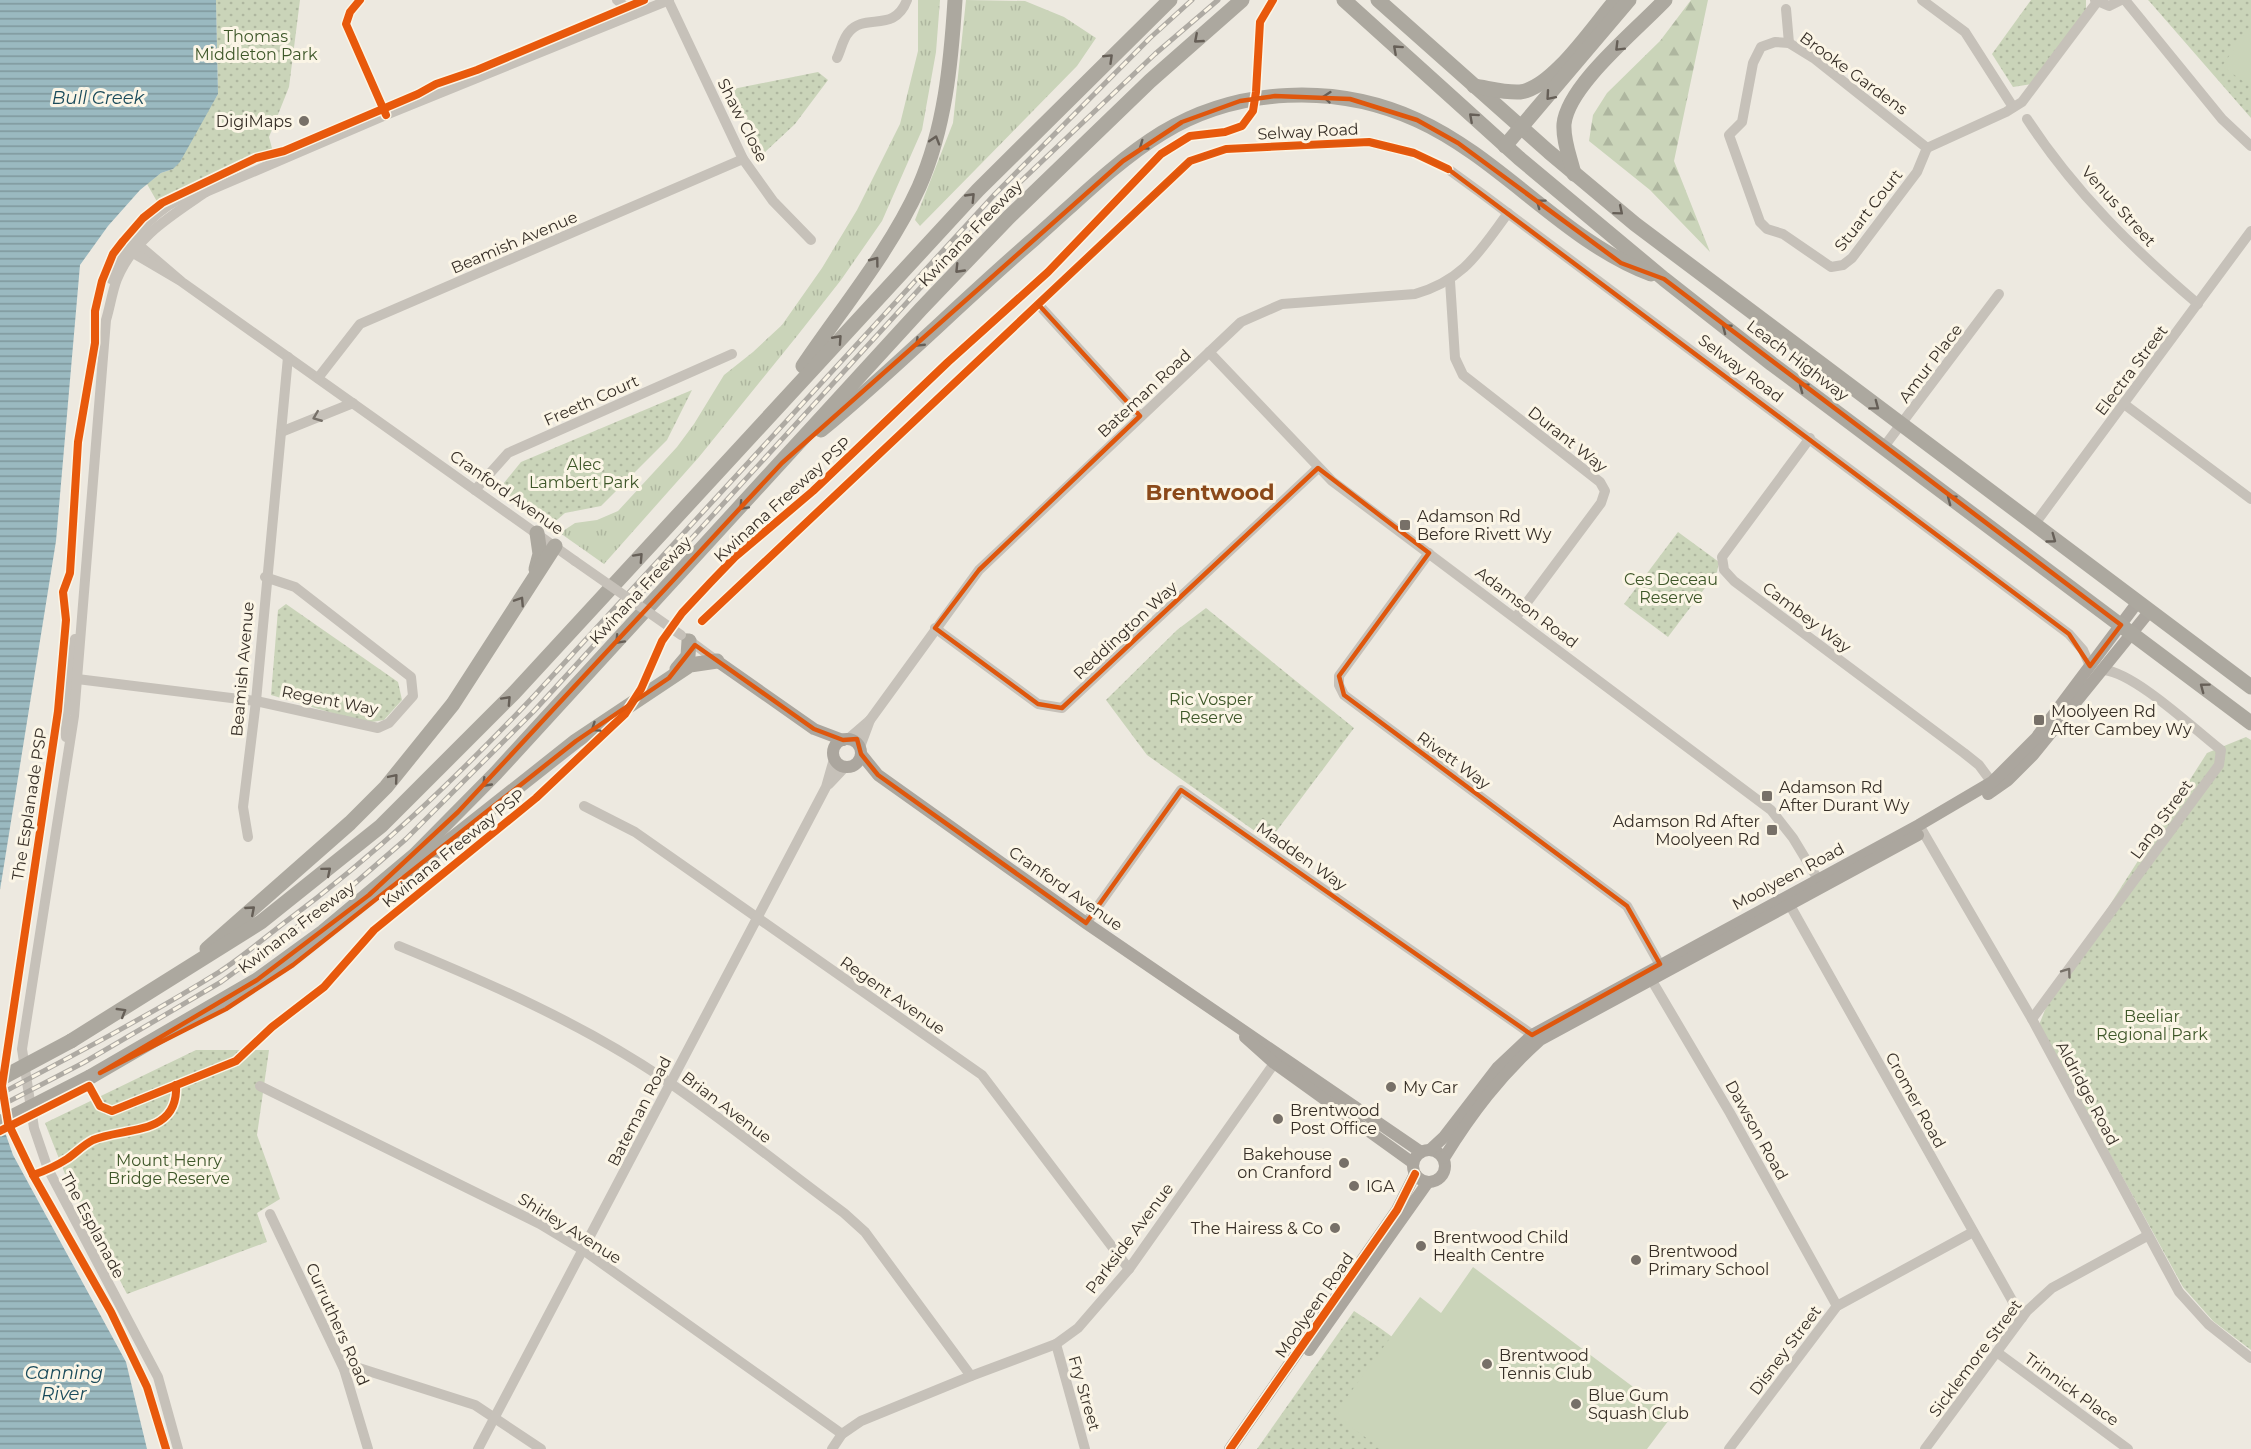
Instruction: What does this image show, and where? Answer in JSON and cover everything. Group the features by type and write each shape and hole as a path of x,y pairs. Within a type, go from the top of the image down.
{"highway":[{"path":"770,413 895,232 920,184 944,106 955,0"},
{"name":"Kwinana Freeway","path":"0,1079 71,1041 261,922 381,826 514,693 978,190 1170,0"},
{"name":"Kwinana Freeway","path":"0,1123 95,1075 257,980 323,932 415,855 496,773 782,463 864,370 1009,217 1150,81 1242,0"},
{"name":"Leach Highway","path":"1344,0 1505,146 1664,279 1883,448 2251,723"},
{"name":"Leach Highway","path":"1378,0 1574,174 1685,263 2251,687"},
{"path":"1473,86 1512,92 1535,88 1562,63 1616,0"},
{"path":"1505,146 1629,0"},
{"path":"1574,174 1564,138 1564,122 1571,102 1583,85 1665,0"},
{"path":"782,463 875,386 964,299 1123,161 1182,122 1240,101 1275,96 1350,99 1384,107 1417,120 1475,155 1621,263 1664,279"},
{"path":"533,580 540,554 537,533"},
{"path":"176,977 350,823 386,787 453,704 555,546"},
{"path":"669,678 688,656 685,638"},
{"path":"95,1075 226,1009 293,965 576,741 669,678 696,663 717,661"}],"main road":[{"name":"Moolyeen Road","path":"1230,1449 1397,1210 1414,1169 1426,1151 1444,1137 1497,1067 1536,1037 1921,828 1994,785 2033,755 2104,670 2127,629 2143,607"},
{"name":"Moolyeen Road","path":"1994,785 2036,738 2090,666 2127,629"},
{"name":"Cranford Avenue","path":"717,661 814,729 845,739 860,751 878,775 1236,1027 1414,1169"},
{"name":"Cranford Avenue","path":"814,729 834,756 849,766 878,775"},
{"path":"834,756 836,745 845,739"},
{"path":"849,766 860,751"},
{"name":"Moolyeen Road","path":"1239,1449 1428,1182 1443,1175 1443,1158 1471,1116 1536,1037"},
{"name":"Cranford Avenue","path":"1277,1059 1426,1151"},
{"path":"1426,1151 1443,1158"},
{"path":"1414,1169 1428,1182"}],"street":[{"path":"360,0 350,12 346,24 386,115"},
{"path":"617,0 634,14"},
{"name":"The Esplanade","path":"178,1449 158,1377 48,1169 34,1128 22,1049 67,755 65,714 73,679 81,611 106,320 117,280 132,247 158,224 206,192 386,115 668,0"},
{"name":"Shaw Close","path":"668,0 743,159 773,201 812,240"},
{"path":"837,58 849,32 858,25 889,20 903,12 907,0"},
{"path":"1922,0 1965,32 2013,107"},
{"path":"1927,148 2013,107 2033,90 2096,1 2109,6 2123,0 2222,118 2251,146"},
{"path":"1786,9 1789,43"},
{"name":"Brooke Gardens","path":"1760,222 1729,135 1742,122 1754,63 1761,47 1774,42 1789,43 1815,59 1927,148"},
{"name":"Venus Street","path":"2027,119 2039,138 2117,233 2198,304"},
{"name":"Selway Road","path":"702,621 1190,161 1226,149 1370,142 1414,153 1448,169 2069,633 2083,650 2090,666"},
{"name":"Stuart Court","path":"1760,222 1767,229 1783,234 1831,267 1843,265 1852,258 1917,172 1927,148"},
{"name":"Beamish Avenue","path":"318,378 360,324 743,159"},
{"name":"Bateman Road","path":"860,751 870,720 935,628 980,570 1241,321 1282,303 1415,294 1450,281 1471,263 1508,213"},
{"name":"Electra Street","path":"2034,525 2251,231"},
{"name":"Cranford Avenue","path":"132,247 717,661"},
{"name":"Durant Way","path":"1450,281 1455,358 1463,375 1478,389 1600,482 1605,491 1601,503 1516,617"},
{"name":"Amur Place","path":"1883,448 1999,294"},
{"path":"1038,304 1140,416"},
{"name":"Adamson Road","path":"1209,352 1318,468 1771,810 1793,838 1820,882"},
{"name":"Freeth Court","path":"475,490 508,453 732,354"},
{"name":"Beamish Avenue","path":"248,837 243,807 256,700 265,577 288,357"},
{"path":"281,432 352,403"},
{"path":"2124,404 2251,500"},
{"name":"Cambey Way","path":"1810,438 1722,557 1724,570 1734,581 1969,757 1994,785"},
{"name":"Reddington Way","path":"935,628 1038,704 1062,708 1318,468"},
{"name":"Rivett Way","path":"1429,553 1340,675 1339,686 1344,695 1627,906 1662,968"},
{"name":"Regent Way","path":"73,679 256,700 378,728 389,723 413,696 411,677 295,587 265,577"},
{"name":"Lang Street","path":"2032,1019 2216,769 2221,750 2139,686 2120,674 2104,670"},
{"name":"Bateman Road","path":"845,739 870,720"},
{"name":"Bateman Road","path":"478,1449 826,787 834,756"},
{"name":"Bateman Road","path":"826,787 849,766"},
{"name":"Madden Way","path":"1086,923 1181,790 1536,1037"},
{"name":"Regent Avenue","path":"584,806 635,832 982,1075 1129,1269"},
{"name":"Aldridge Road","path":"1921,828 2032,1019 2147,1236 2180,1292 2197,1313 2251,1358"},
{"name":"Cromer Road","path":"1787,900 2022,1318"},
{"name":"Brian Avenue","path":"399,946 465,973 592,1036 670,1083 844,1213 865,1232 970,1376"},
{"name":"Dawson Road","path":"1649,975 1730,1113 1837,1306"},
{"name":"Parkside Avenue","path":"832,1449 842,1434 861,1421 970,1376 1056,1344 1078,1328 1129,1269 1277,1059"},
{"name":"Shirley Avenue","path":"260,1086 502,1203 583,1250 842,1434"},
{"name":"Curruthers Road","path":"270,1215 344,1369 368,1449"},
{"name":"Disney Street","path":"1729,1449 1837,1306 1973,1232"},
{"name":"Sicklemore Street","path":"1925,1449 2022,1318 2052,1288 2147,1236"},
{"name":"Fry Street","path":"1056,1344 1085,1449"},
{"name":"Trinnick Place","path":"1998,1353 2128,1449"},
{"path":"344,1369 359,1368 453,1397 495,1417 541,1449"}],"highlighted area":[{"path":"1275,96 1350,99 1417,120 1458,143 1621,263 1664,279 2121,625 2090,666 2069,634 1448,169 1414,153 1369,142 1226,149 1190,161 1038,304 1140,416 979,570 935,628 1038,704 1062,708 1318,468 1429,553 1339,676 1344,695 1627,906 1660,964 1532,1035 1181,790 1086,923 878,775 861,754 857,739 843,740 814,729 695,645 669,678 576,741 293,965 226,1009 100,1073 257,980 369,895 458,812 782,463 1123,161 1182,122 1240,101"}],"green space":[{"name":"Thomas Middleton Park","path":"216,0 300,0 289,87 269,137 273,152 159,205 147,184 161,173 173,169 218,94"},
{"path":"918,0 940,0 936,52 922,130 882,221 841,280 699,457 604,564 560,533 575,523 597,520 618,511 677,447 724,375 782,325 822,268 857,210 900,124 918,51"},
{"path":"966,0 1025,1 1064,17 1096,38 1077,66 920,226 915,220 953,123"},
{"path":"1691,0 1708,0 1674,161 1710,252 1650,190 1589,141 1593,115 1607,93 1660,41"},
{"path":"2031,0 2086,0 2086,11 2032,84 2013,87 1992,54"},
{"path":"2148,0 2251,0 2251,118 2150,2"},
{"path":"2251,25 2251,87 2222,66"},
{"path":"818,72 828,80 795,124 764,153 733,89"},
{"name":"Alec Lambert Park","path":"692,390 667,440 601,506 565,513 551,525 499,489 521,462"},
{"name":"Ces Deceau Reserve","path":"1678,532 1719,562 1717,572 1668,637 1624,604"},
{"path":"286,604 398,682 402,700 384,720 366,723 271,695 278,610"},
{"name":"Ric Vosper Reserve","path":"1206,608 1354,728 1269,841 1147,755 1106,700 1177,630"},
{"name":"Beeliar Regional Park","path":"2246,737 2251,740 2251,1350 2213,1321 2183,1287 2039,1025 2049,1000 2207,753"},
{"name":"Mount Henry Bridge Reserve","path":"196,1050 269,1050 257,1135 280,1199 257,1213 267,1242 127,1294 65,1174 45,1123"},
{"name":"Brentwood Tennis Club","path":"1473,1267 1672,1416 1647,1449 1382,1449 1334,1415 1420,1297 1441,1313"},
{"path":"1354,1311 1380,1328 1546,1449 1257,1449"}],"water":[{"name":"Bull Creek","path":"0,0 216,0 218,94 180,162 173,169 161,173 140,190 108,226 80,265 56,541 0,890"},
{"name":"Canning River","path":"0,1118 13,1155 126,1362 147,1449 0,1449"}],"railway":[{"path":"0,1094 138,1020 227,967 318,897 413,816 533,697 995,194 1150,38 1192,0"},
{"path":"0,1106 83,1063 221,982 346,891 406,839 534,711 996,205 1155,54 1218,0"}],"cycle path":[{"path":"360,0 350,12 346,24 386,115"},
{"name":"The Esplanade PSP","path":"166,1449 147,1387 111,1312 33,1175 8,1123 2,1086 58,711 66,620 63,592 70,573 78,442 95,343 95,311 102,281 113,254 143,218 162,203 256,158 284,151 418,94 436,84 477,70 644,0"},
{"name":"Kwinana Freeway PSP","path":"0,1131 89,1086 100,1106 112,1111 236,1061 272,1027 324,987 374,930 536,798 625,714 641,689 662,641 682,613 710,583 735,557 813,491 948,362 1048,272 1161,154 1190,136 1225,132 1242,126 1253,111 1260,22 1273,0"},
{"path":"702,621 1190,161 1226,149 1369,142 1414,153 1448,169"},
{"path":"33,1175 63,1162 93,1140 147,1127 159,1121 169,1113 175,1101 176,1085"},
{"path":"1230,1449 1397,1210 1415,1174"}],"place":[{"name":"DigiMaps","path":"304,121"},
{"name":"Adamson Rd Before Rivett Wy","path":"1405,525"},
{"name":"Moolyeen Rd After Cambey Wy","path":"2039,720"},
{"name":"Adamson Rd After Durant Wy","path":"1767,796"},
{"name":"Adamson Rd After Moolyeen Rd","path":"1772,830"},
{"name":"My Car","path":"1391,1087"},
{"name":"Brentwood Post Office","path":"1278,1119"},
{"name":"Bakehouse on Cranford","path":"1344,1163"},
{"name":"IGA","path":"1354,1186"},
{"name":"The Hairess & Co","path":"1335,1228"},
{"name":"Brentwood Child Health Centre","path":"1421,1246"},
{"name":"Brentwood Primary School","path":"1636,1260"},
{"name":"Brentwood Tennis Club","path":"1487,1364"},
{"name":"Blue Gum Squash Club","path":"1576,1404"}],"district":[{"name":"Brentwood","path":"1210,492"}]}
